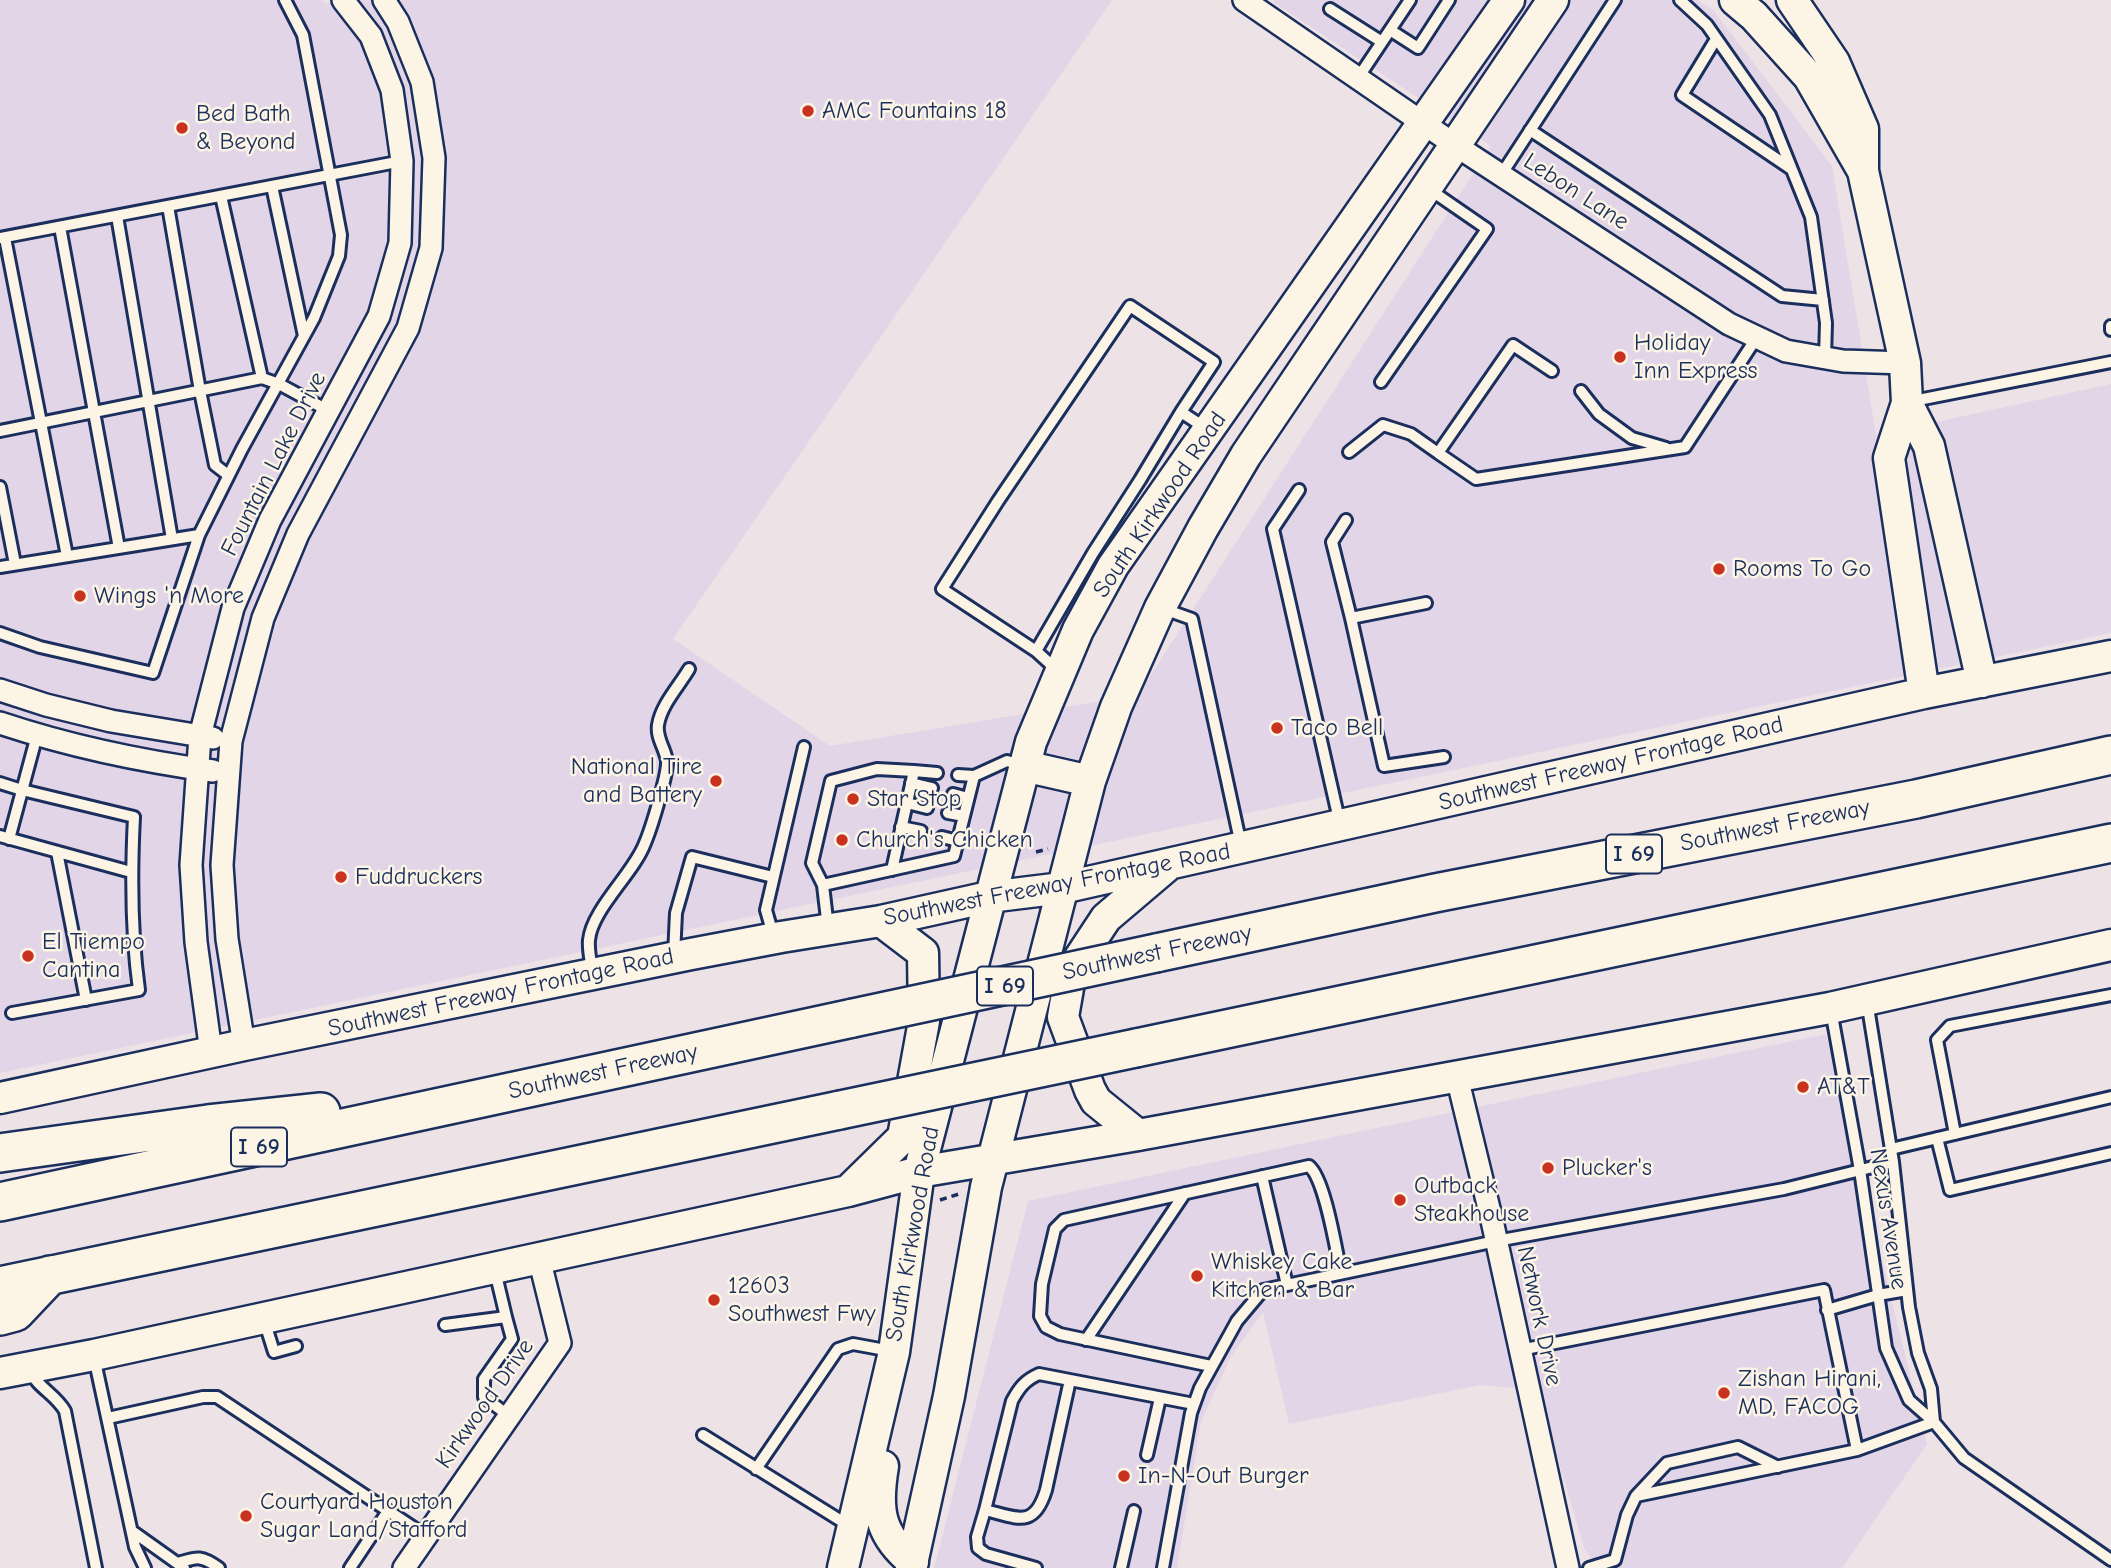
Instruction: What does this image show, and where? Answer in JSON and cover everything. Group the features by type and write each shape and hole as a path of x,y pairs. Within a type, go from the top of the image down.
{"highway":[{"name":"Southwest Freeway","path":"0,1202 1435,892 1916,799 2111,755"},
{"path":"0,1286 2111,843"},
{"path":"0,1153 208,1124 517,1091"},
{"path":"0,1316 15,1312 50,1275"}],"main road":[{"name":"South Kirkwood Road","path":"909,1567 949,1396 992,1161 1090,781 1116,707 1160,608 1203,527 1246,455 1553,0"},
{"path":"1735,0 1754,16 1809,78 1863,171"},
{"path":"1792,0 1834,62 1863,129 1863,171 1905,363 1907,403 1889,458 1924,692"},
{"name":"South Kirkwood Road","path":"844,1568 894,1352 919,1172 989,897 1035,731 1079,630 1113,566 1424,124 1507,1"},
{"path":"1907,403 1929,446 1982,682"},
{"name":"Southwest Freeway Frontage Road","path":"0,1098 674,957 881,921 989,897 1062,888 1924,692 2111,656"},
{"path":"1024,766 1090,781"},
{"path":"1138,1135 1096,1101 1063,1017 1071,971 1106,918 1169,864"},
{"path":"848,1191 903,1137 924,1021 923,953 881,921"},
{"path":"14,1370 848,1191 919,1172 1138,1135 1830,1008 2111,945"},
{"path":"879,1421 887,1443 878,1493 882,1520 888,1536 909,1567"},
{"path":"854,1529 874,1541 885,1558 909,1567"}],"street":[{"name":"Fountain Lake Drive","path":"211,1052 196,943 191,865 200,736 233,608 270,520 379,316 400,243 402,162 392,90 370,37 343,0"},
{"path":"244,1045 227,939 222,865 231,741 263,618 298,534 408,328 431,248 434,158 422,82 398,22 384,0"},
{"name":"Lebon Lane","path":"1244,0 1455,145 1729,324 1786,351 1843,361 1905,363"},
{"path":"402,162 434,158"},
{"path":"329,411 356,427"},
{"path":"0,690 111,721 231,741"},
{"path":"37,735 46,705"},
{"path":"0,723 105,753 228,773"},
{"name":"Network Drive","path":"1457,1077 1568,1568"},
{"name":"Kirkwood Drive","path":"404,1568 560,1343 539,1258"}],"lane":[{"path":"0,633 40,647 153,673 199,535 329,285 340,256 341,235 303,35 285,0"},
{"path":"1358,78 1410,0"},
{"path":"1390,30 1418,48 1449,0"},
{"path":"1501,175 1615,0"},
{"path":"1680,0 1707,24 1770,116 1811,217 1826,323 1825,358"},
{"path":"1330,9 1382,42"},
{"path":"1717,39 1682,95 1790,168"},
{"path":"1530,130 1782,296 1823,300"},
{"path":"67,556 2,238 402,162"},
{"path":"272,186 304,336"},
{"path":"1381,382 1487,229 1427,187"},
{"path":"222,196 262,378"},
{"path":"167,206 215,465 228,475"},
{"path":"117,216 172,539"},
{"path":"60,227 119,548"},
{"path":"1036,651 1093,553 1214,362 1130,306 942,589 1036,651 1060,673"},
{"path":"1349,452 1383,425 1411,434 1476,479 1685,447 1757,337"},
{"path":"1438,453 1513,345 1552,371"},
{"path":"1907,403 2111,362"},
{"path":"0,431 262,378 279,384 329,411"},
{"path":"1581,391 1599,414 1632,438 1670,450"},
{"path":"1181,412 1210,430"},
{"path":"0,487 15,564"},
{"path":"1299,489 1273,529 1340,825"},
{"path":"1346,520 1332,542 1384,766 1444,757"},
{"path":"0,566 199,535"},
{"path":"1351,618 1426,603"},
{"path":"1160,608 1192,619 1241,848"},
{"path":"592,974 589,940 591,931 644,847 667,760 657,731 658,722 689,669"},
{"path":"37,735 22,790 3,837 131,872"},
{"path":"774,938 765,910 804,747"},
{"path":"958,775 974,776 1007,761 1024,766"},
{"path":"828,929 822,885 812,863 831,780 877,769 937,772"},
{"path":"892,870 914,771"},
{"path":"822,885 954,856 974,776"},
{"path":"0,783 134,817 131,872 133,949 139,990 12,1013"},
{"path":"911,783 932,789"},
{"path":"953,794 968,797"},
{"path":"907,803 927,808"},
{"path":"948,813 964,816"},
{"path":"901,827 920,831"},
{"path":"942,837 958,841"},
{"path":"57,852 86,1000"},
{"path":"674,957 676,912 692,857 773,877"},
{"path":"1955,1134 1937,1040 1950,1026 2111,995"},
{"name":"Nexus Avenue","path":"1867,999 1893,1162 1908,1290 1918,1353 1931,1389 1934,1422"},
{"name":"Nexus Avenue","path":"1830,1008 1860,1170 1886,1348 1909,1400 1934,1422 1964,1458 2111,1560"},
{"path":"1891,1149 2111,1097"},
{"path":"1937,1138 1950,1190 2111,1153"},
{"path":"1163,1568 1194,1404 1211,1366 1237,1321 1263,1290 1496,1241 1784,1189 1893,1162"},
{"path":"1211,1366 1060,1334 1046,1327 1040,1315 1042,1284 1055,1229 1063,1220 1309,1166 1315,1171 1322,1188 1341,1273"},
{"path":"1262,1176 1287,1285"},
{"path":"1086,1340 1185,1193"},
{"path":"494,1268 512,1339 484,1379 484,1397 509,1416"},
{"path":"1520,1350 1824,1290 1857,1450"},
{"path":"1827,1310 1878,1295 1908,1290"},
{"path":"446,1325 506,1317"},
{"path":"263,1318 275,1352 296,1346"},
{"path":"756,1469 838,1349 853,1344 894,1352"},
{"path":"94,1354 135,1547 145,1568"},
{"path":"14,1370 35,1381 58,1399 65,1411 96,1568"},
{"path":"1036,1568 986,1554 978,1548 977,1537 1012,1401 1018,1389 1028,1379 1039,1374 1194,1404"},
{"path":"985,1510 1026,1518 1036,1514 1042,1505 1070,1381"},
{"path":"108,1418 203,1397 217,1397 425,1536"},
{"path":"1147,1455 1160,1398"},
{"path":"1636,1496 1857,1450 1934,1422"},
{"path":"703,1435 854,1529"},
{"path":"1589,1568 1615,1560 1627,1515 1636,1496 1667,1463 1738,1447 1778,1467"},
{"path":"350,1568 388,1511"},
{"path":"1121,1568 1134,1511"},
{"path":"132,1531 181,1566 196,1557 206,1559 219,1568"}],"path":[{"path":"938,1201 964,1193"}],"shaded area":[{"path":"0,0 321,0 327,4 332,0 1112,0 673,639 830,746 1138,695 1491,146 1273,2 1275,0 1698,0 1714,11 1832,166 1876,435 2111,384 2111,633 0,1073"},
{"path":"1826,1034 1927,1444 1842,1568 1599,1568 1584,1548 1538,1390 1480,1385 1289,1424 1263,1312 1230,1358 1201,1422 1177,1568 934,1568 1028,1201"}],"place":[{"name":"AMC Fountains 18","path":"808,111"},
{"name":"Bed Bath & Beyond","path":"182,128"},
{"name":"Holiday Inn Express","path":"1620,357"},
{"name":"Rooms To Go","path":"1719,569"},
{"name":"Wings 'n More","path":"80,596"},
{"name":"Taco Bell","path":"1277,728"},
{"name":"National Tire and Battery","path":"716,781"},
{"name":"Star Stop","path":"853,799"},
{"name":"Church's Chicken","path":"842,840"},
{"name":"Fuddruckers","path":"341,877"},
{"name":"El Tiempo Cantina","path":"28,956"},
{"name":"AT&T","path":"1803,1087"},
{"name":"Plucker's","path":"1548,1168"},
{"name":"Outback Steakhouse","path":"1400,1200"},
{"name":"Whiskey Cake Kitchen & Bar","path":"1197,1276"},
{"name":"12603 Southwest Fwy","path":"714,1300"},
{"name":"Zishan Hirani, MD, FACOG","path":"1724,1393"},
{"name":"In-N-Out Burger","path":"1124,1476"},
{"name":"Courtyard Houston Sugar Land/Stafford","path":"246,1516"}]}
